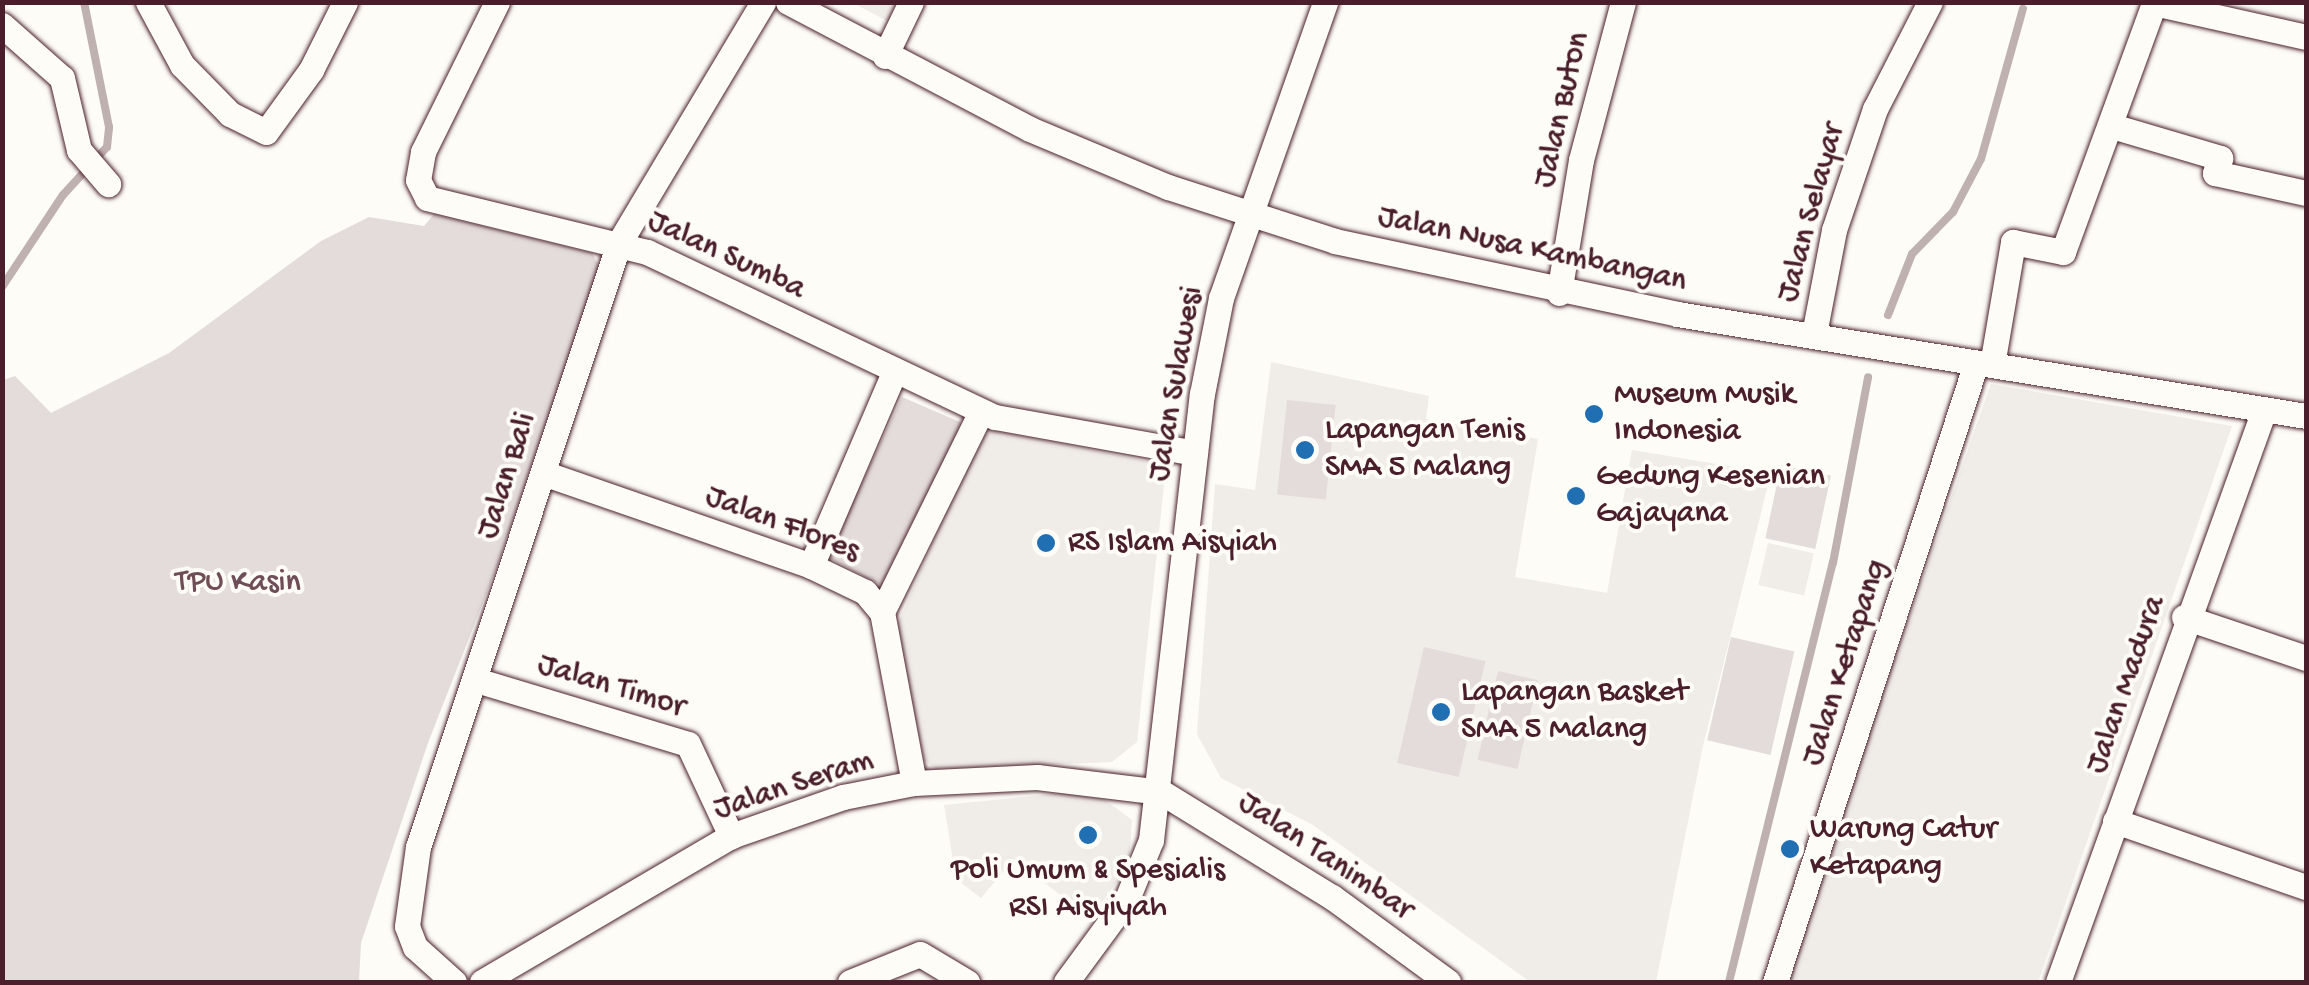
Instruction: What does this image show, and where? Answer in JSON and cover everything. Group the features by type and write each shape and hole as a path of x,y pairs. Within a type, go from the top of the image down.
{"street":[{"path":"148,2 182,65 230,114 260,132 272,129 346,2"},
{"name":"Jalan Sumba","path":"497,2 423,152 420,190 433,200 619,244 980,412 1196,453"},
{"name":"Jalan Bali","path":"454,982 415,947 408,898 418,847 619,244 764,2"},
{"name":"Jalan Nusa Kambangan","path":"788,2 1030,129 1248,214 1559,292 2306,416"},
{"path":"885,56 911,2"},
{"name":"Jalan Sulawesi","path":"1066,982 1142,869 1161,792 1196,453 1221,298 1324,2"},
{"name":"Jalan Buton","path":"1559,292 1581,160 1623,2"},
{"name":"Jalan Selayar","path":"1814,334 1834,230 1869,125 1930,2"},
{"path":"2306,38 2154,3 2112,126 2220,158 2215,172 2306,192"},
{"path":"2,25 62,78 79,150 108,184"},
{"name":"Jalan Ketapang","path":"1775,982 1984,364 2013,242 2063,252 2112,126"},
{"path":"810,566 894,372"},
{"name":"Jalan Madura","path":"2058,982 2184,617 2264,410"},
{"path":"914,784 882,612 980,412"},
{"name":"Jalan Flores","path":"543,473 810,566 865,592 882,612"},
{"path":"2184,617 2306,658"},
{"name":"Jalan Timor","path":"476,680 688,744 730,836"},
{"name":"Jalan Seram","path":"482,982 730,836 843,797 914,784 1036,777 1161,792"},
{"name":"Jalan Tanimbar","path":"1161,792 1332,897 1448,982"},
{"path":"2115,820 2306,886"},
{"path":"850,982 920,954 968,982"}],"shaded area":[{"path":"853,3 900,3 889,22"},
{"path":"1271,362 1429,396 1426,419 1538,439 1515,577 1607,593 1632,450 1771,473 1703,746 1656,982 1530,982 1313,825 1221,778 1197,734 1215,484 1255,490"},
{"path":"1991,384 2232,426 2038,982 1781,982"},
{"name":"RS Islam Aisyiah","path":"993,430 1166,465 1137,742 1112,762 936,769 924,760 896,628 977,440"},
{"path":"1768,543 1814,554 1804,595 1758,585"},
{"path":"1092,790 1132,820 1129,865 1090,918 1014,859 981,898 956,879 944,805"}],"green space":[{"name":"TPU Kasin","path":"434,214 592,253 599,266 498,564 428,743 361,943 359,982 3,982 3,380 15,376 51,413 169,353 321,241 369,217 424,226"},
{"path":"902,397 960,422 962,429 883,586 827,557"},
{"name":"Lapangan Tenis SMA 5 Malang","path":"1287,400 1336,405 1326,500 1277,494"},
{"path":"1781,465 1831,476 1815,549 1765,538"},
{"path":"1731,637 1794,652 1770,755 1707,740"},
{"name":"Lapangan Basket SMA 5 Malang","path":"1424,647 1485,661 1459,777 1397,763"},
{"path":"1498,671 1538,680 1517,769 1478,760"}],"waterway":[{"path":"2,287 63,195 107,147 109,127 84,2"},
{"path":"1888,315 1912,254 1953,212 1981,159 2023,9"},
{"path":"1729,982 1833,563 1868,377"}],"place":[{"name":"Museum Musik Indonesia","path":"1594,414"},
{"name":"Lapangan Tenis SMA 5 Malang","path":"1305,450"},
{"name":"Gedung Kesenian Gajayana","path":"1576,496"},
{"name":"RS Islam Aisyiah","path":"1046,543"},
{"name":"Lapangan Basket SMA 5 Malang","path":"1441,712"},
{"name":"Poli Umum & Spesialis RSI Aisyiyah","path":"1088,835"},
{"name":"Warung Catur Ketapang","path":"1790,849"}]}
